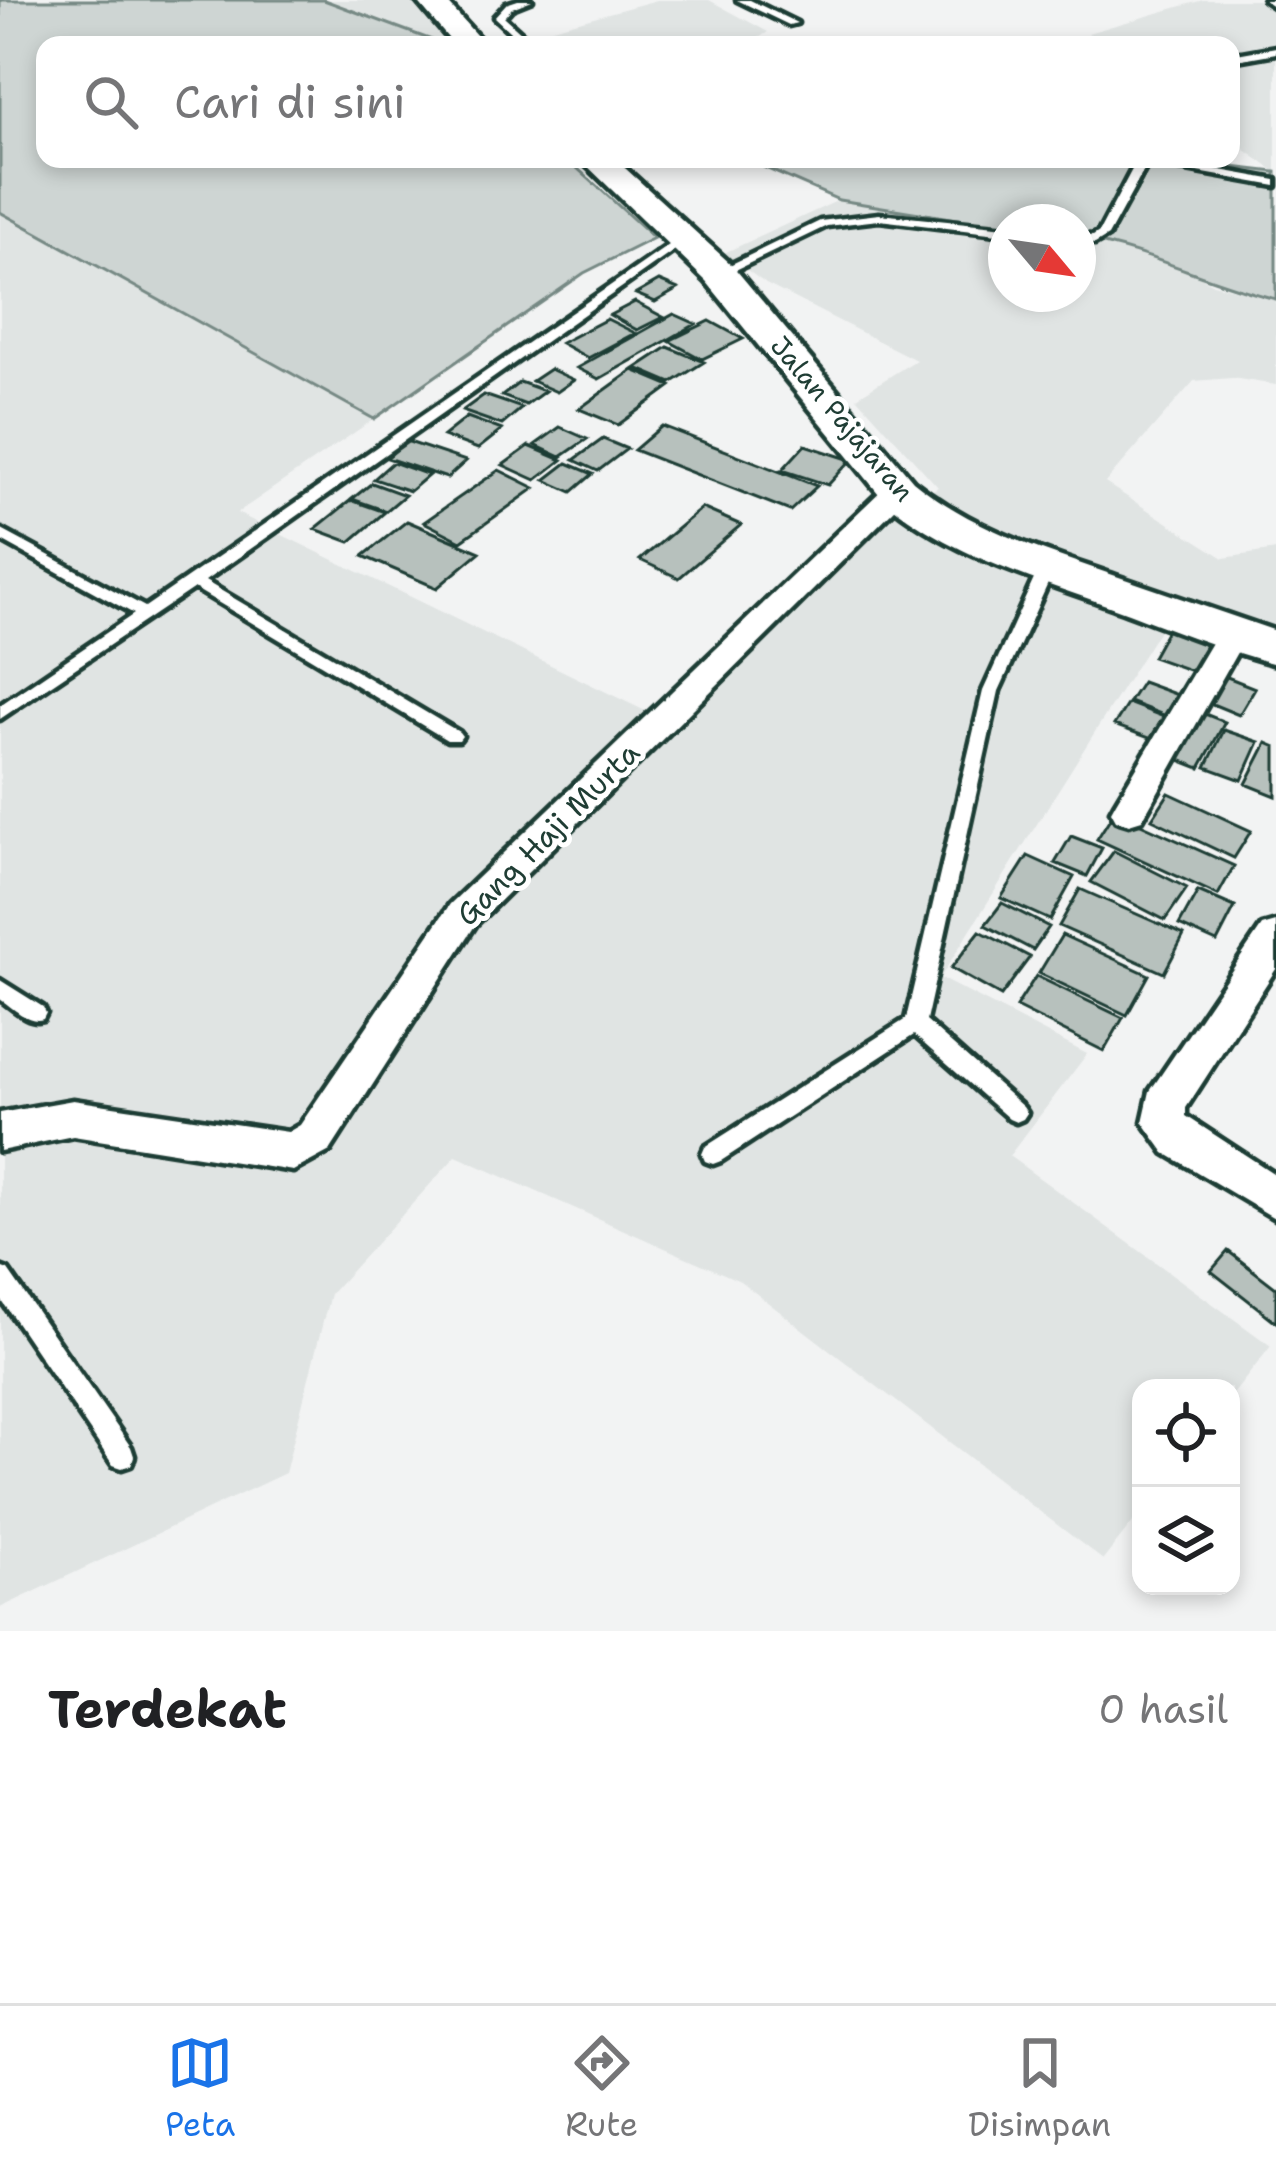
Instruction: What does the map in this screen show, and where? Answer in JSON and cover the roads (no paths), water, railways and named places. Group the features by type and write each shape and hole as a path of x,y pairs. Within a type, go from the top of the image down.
{"main road":[{"path":"430,0 462,36"},
{"name":"Jalan Pajajaran","path":"606,168 719,273 922,513 960,534 1047,568 1276,648"}],"street":[{"name":"Gang Haji Murta","path":"0,1132 73,1118 293,1152 315,1138 463,914 898,490"},
{"path":"1129,811 1232,633"},
{"path":"1276,937 1165,1104 1164,1122 1180,1140 1276,1199"}],"lane":[{"path":"520,36 499,17 509,6 527,0"},
{"path":"742,0 792,23"},
{"path":"1269,0 1276,5"},
{"path":"1240,56 1276,50"},
{"path":"1096,239 1104,234 1138,168"},
{"path":"1192,168 1276,183"},
{"path":"719,273 824,223 879,217 988,229"},
{"path":"0,713 686,238"},
{"path":"0,534 146,614"},
{"path":"712,1154 915,1024 992,691 1047,568"},
{"path":"194,581 453,736"},
{"path":"0,988 36,1013"},
{"path":"915,1024 1016,1113"},
{"path":"0,1278 122,1456"}]}
